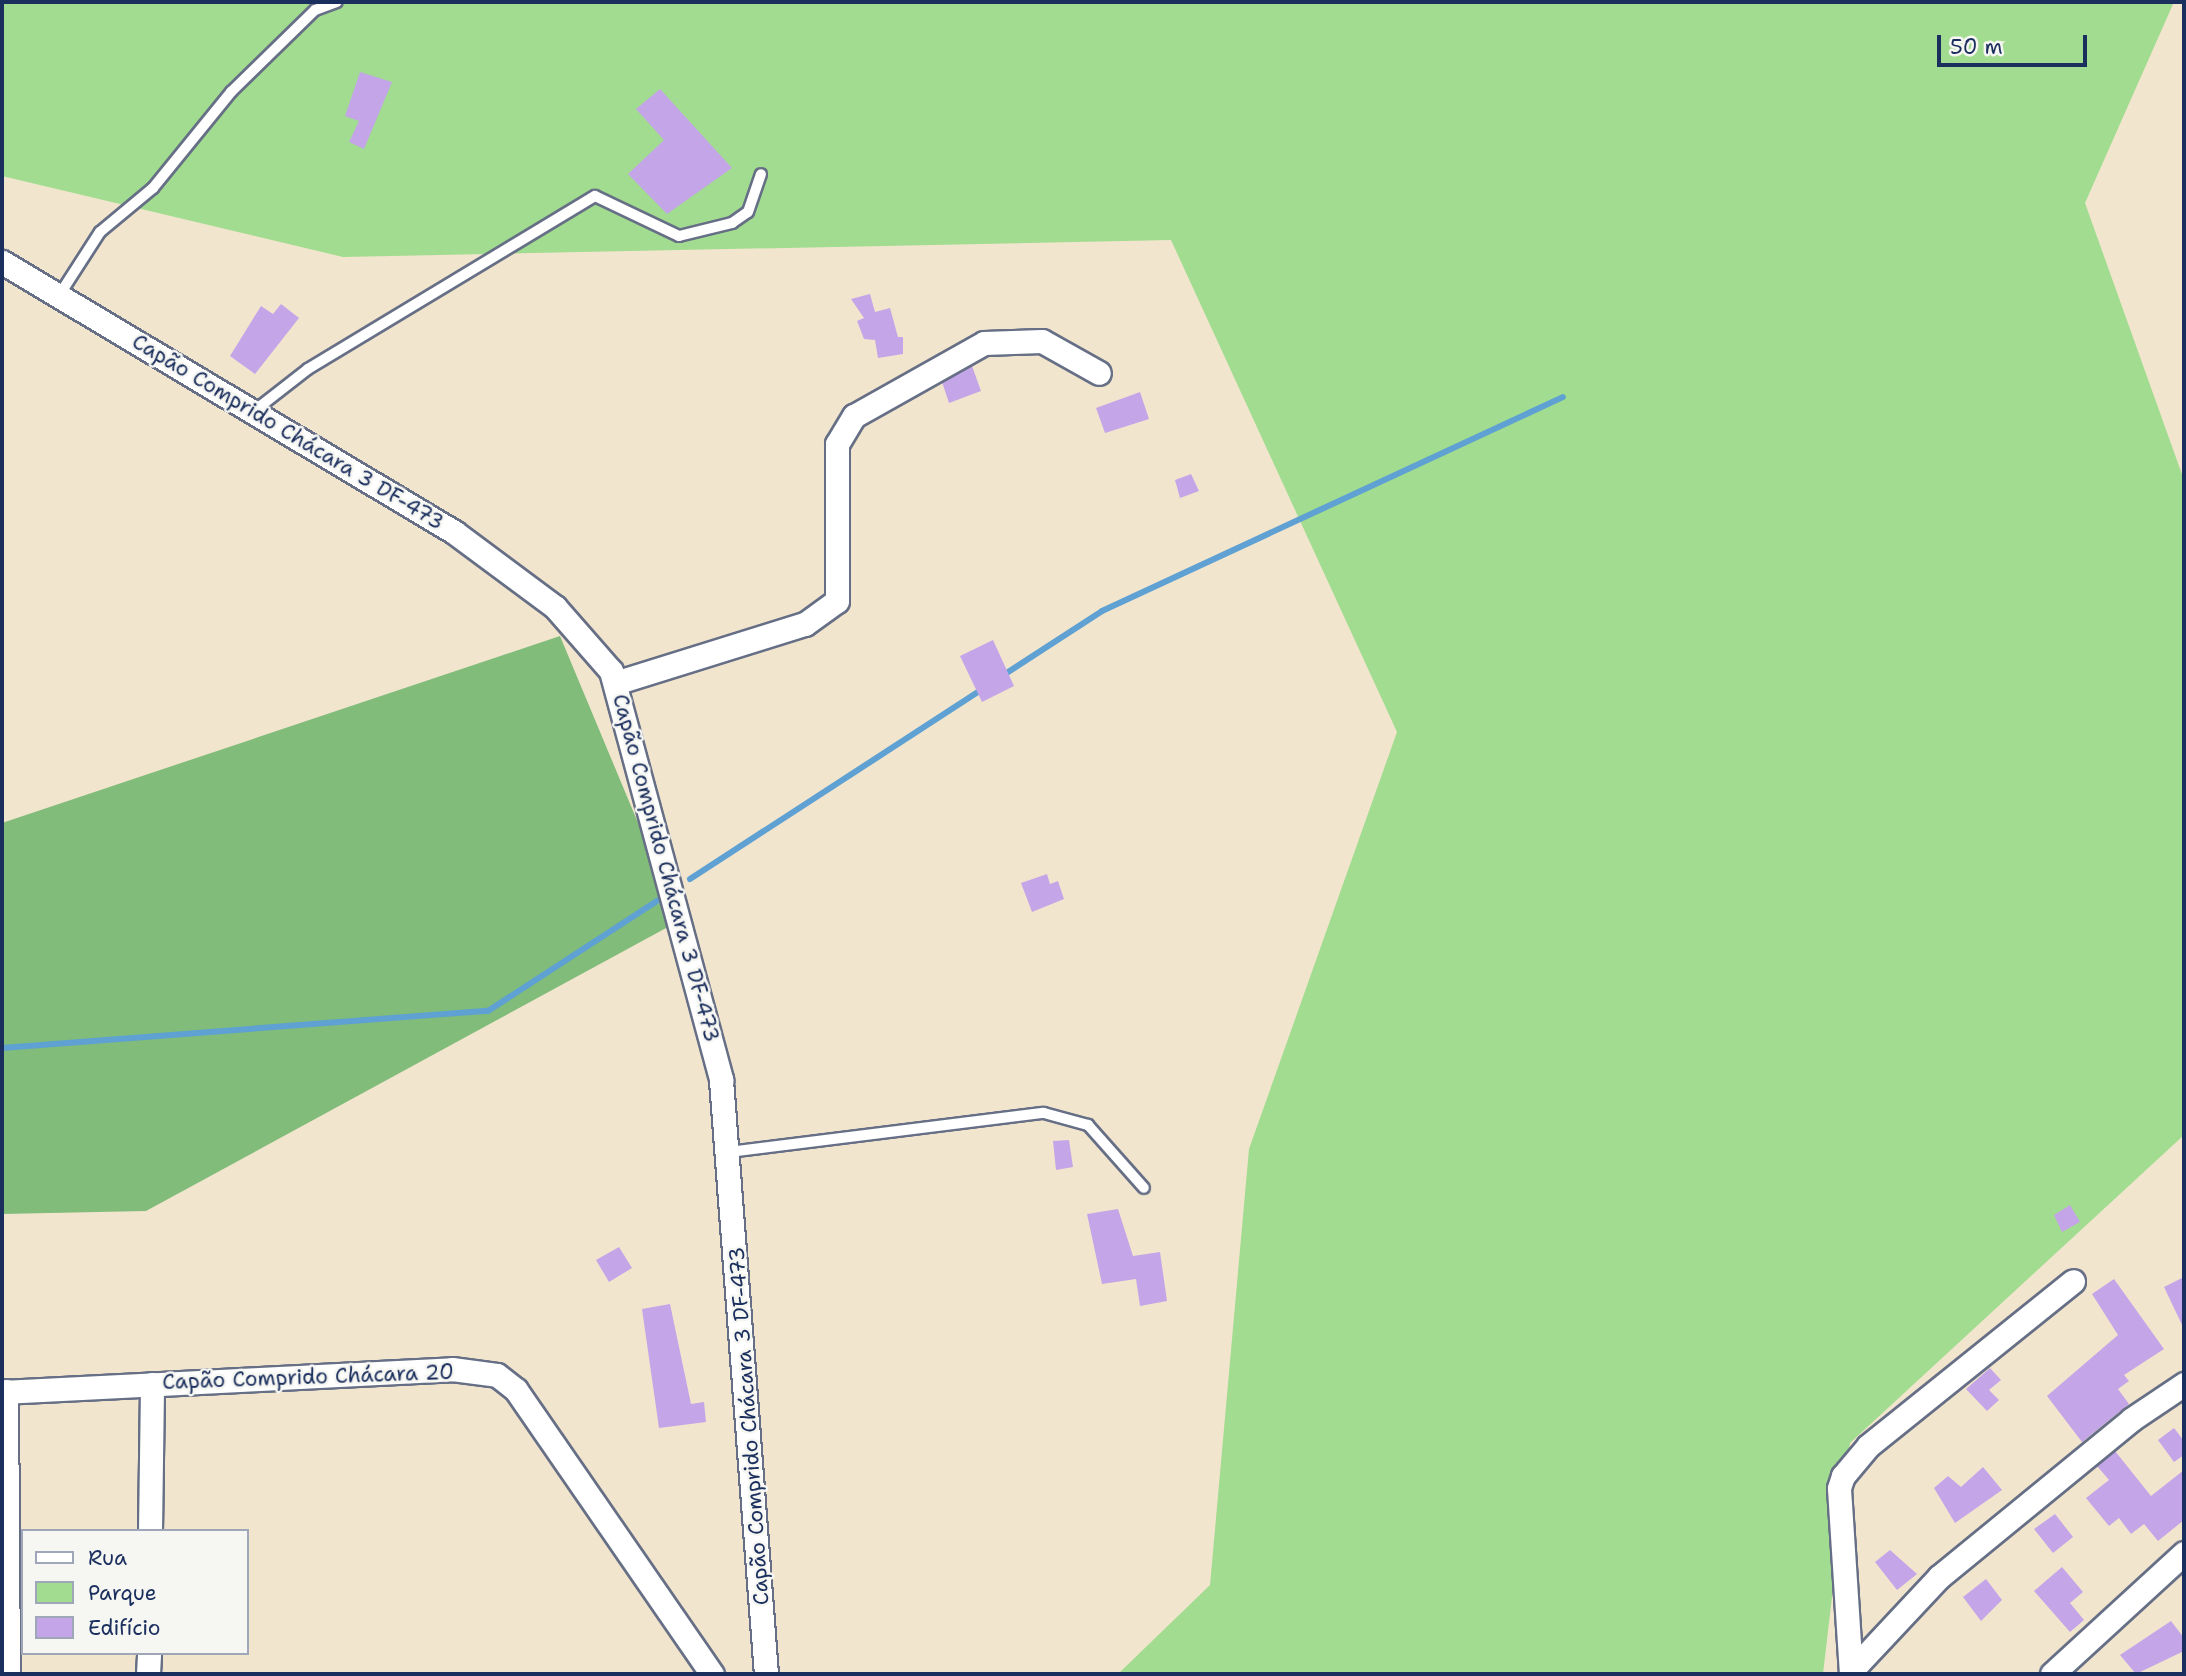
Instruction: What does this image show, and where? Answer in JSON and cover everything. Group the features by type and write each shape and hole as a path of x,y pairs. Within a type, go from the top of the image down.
{"street":[{"name":"Capão Comprido Chácara 3 DF-473","path":"2,262 60,294 454,532 555,607 615,683 706,1004 729,1152 766,1674"},
{"path":"615,683 805,624 837,601 837,444 854,416 984,343 1042,341 1098,373"},
{"path":"1851,1672 1839,1488 1843,1476 1868,1446 2074,1281"},
{"name":"Capão Comprido Chácara 20","path":"4,1392 452,1369 507,1380 712,1674"},
{"path":"150,1529 152,1384"},
{"path":"1851,1672 1939,1577 2132,1419 2184,1384"},
{"path":"4,1392 8,1674"},
{"path":"2052,1674 2184,1553"},
{"path":"148,1674 149,1655"}],"lane":[{"path":"60,294 100,232 153,188 230,92 315,10 337,2"},
{"path":"254,411 308,369 595,196 678,236 732,223 748,212 761,174"},
{"path":"729,1152 1044,1113 1088,1125 1144,1188"}],"green space":[{"path":"2,2 2174,2 2085,203 2184,480 2184,1135 1850,1443 1823,1674 1118,1674 1210,1585 1249,1149 1397,732 1171,240 343,257 2,176"},
{"path":"560,636 679,921 146,1211 2,1214 2,823"}],"building":[{"path":"360,72 392,82 364,149 349,142 359,121 345,116"},
{"path":"660,89 732,168 667,214 628,174 664,140 636,109"},
{"path":"870,294 875,312 890,308 898,337 903,337 903,354 878,358 875,340 864,339 857,321 864,318 851,299"},
{"path":"281,304 299,318 255,374 230,356 261,306 273,314"},
{"path":"972,366 981,391 949,403 942,382"},
{"path":"1140,392 1149,419 1105,433 1096,408"},
{"path":"1191,474 1199,491 1180,498 1175,480"},
{"path":"993,640 1014,686 982,702 960,656"},
{"path":"1047,874 1050,884 1058,881 1064,899 1032,912 1021,883"},
{"path":"1069,1140 1073,1167 1056,1170 1053,1141"},
{"path":"2070,1205 2080,1222 2062,1232 2054,1215"},
{"path":"1118,1209 1133,1256 1160,1252 1167,1301 1140,1306 1136,1279 1102,1284 1087,1214"},
{"path":"619,1247 632,1268 609,1282 596,1260"},
{"path":"2184,1277 2184,1329 2164,1287"},
{"path":"2114,1279 2164,1349 2124,1375 2129,1381 2118,1389 2129,1404 2082,1442 2047,1396 2118,1335 2092,1294"},
{"path":"670,1304 691,1404 704,1402 706,1422 659,1428 642,1309"},
{"path":"1990,1368 2001,1380 1989,1390 1999,1400 1987,1411 1966,1389"},
{"path":"2174,1428 2184,1441 2184,1455 2174,1462 2158,1440"},
{"path":"2115,1451 2151,1496 2184,1470 2184,1520 2158,1541 2144,1524 2131,1534 2119,1518 2109,1526 2086,1498 2109,1480 2097,1466"},
{"path":"1983,1467 2002,1490 1955,1523 1934,1488 1948,1476 1961,1487"},
{"path":"2055,1514 2073,1537 2053,1553 2034,1529"},
{"path":"1890,1550 1917,1574 1897,1590 1875,1562"},
{"path":"2062,1567 2083,1592 2070,1603 2084,1620 2070,1632 2034,1591"},
{"path":"1986,1579 2002,1600 1981,1621 1963,1597"},
{"path":"2171,1621 2184,1638 2184,1651 2136,1674 2120,1655"}],"waterway":[{"path":"1002,676 1102,611 1563,397"},
{"path":"690,879 984,688"},
{"path":"2,1048 488,1011 658,900"}]}
